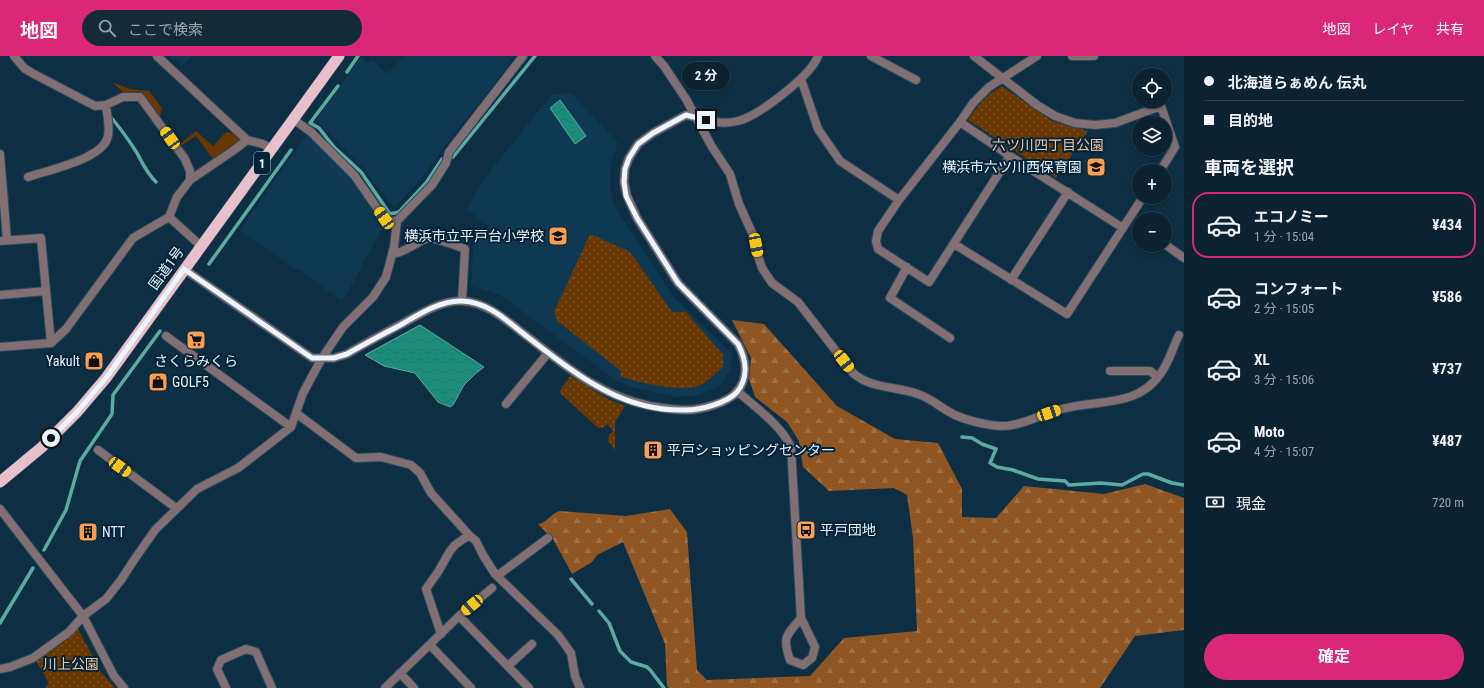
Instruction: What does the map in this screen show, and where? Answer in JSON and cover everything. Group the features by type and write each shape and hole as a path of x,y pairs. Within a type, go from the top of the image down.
{"highway":[{"name":"国道1号","path":"0,482 42,447 82,406 106,378 339,56"}],"street":[{"path":"14,56 24,68 32,73 95,106 106,105 123,97 140,97 185,159 190,171 190,180"},
{"path":"157,56 247,140 263,144 272,149"},
{"path":"0,669 10,667 33,658 69,632 83,616 106,599 121,580 144,545 176,508 196,489 238,468 291,427 303,393 322,358 343,327 381,287 386,277 392,254 397,221 432,185 446,163 449,152 523,56"},
{"path":"655,56 664,66 730,174 739,204 754,237 762,268 772,282 798,302 860,379 872,385 919,394 956,415 1001,426 1012,426 1075,405 1123,399 1138,395 1152,384 1162,372 1179,335"},
{"path":"184,269 312,358 334,358 347,354 431,309 447,303 462,301 480,304 498,314 586,381 611,394 637,403 665,409 697,410 723,401 735,394 744,377 744,356 738,344 678,283 637,218 626,196 624,182 625,169 629,158 638,144 653,133 686,115 716,123 738,121 754,114 802,79 817,60 818,56"},
{"path":"871,56 916,80"},
{"path":"974,56 1037,106 1055,116 1075,123 1096,125 1115,123 1161,106 1175,147 1164,164"},
{"path":"1010,156 929,282 878,249 876,241 878,232 899,200 973,103 989,87 1037,56"},
{"path":"1072,56 1094,56"},
{"path":"802,79 818,129 840,161 899,200"},
{"path":"28,177 88,157 103,147 108,136 106,105"},
{"path":"293,119 311,132 354,175 384,218 390,221 397,221"},
{"path":"960,122 1010,156 1123,228"},
{"path":"0,347 51,343 66,329 133,238 169,217 177,197 190,180 247,140"},
{"path":"0,154 5,182 4,241 40,238 51,343"},
{"path":"1012,280 1068,192"},
{"path":"954,244 1066,314 1138,204"},
{"path":"169,217 201,246"},
{"path":"392,254 399,254 427,238 465,249 462,301"},
{"path":"1172,249 1184,258"},
{"path":"907,268 890,298 950,338"},
{"path":"0,295 46,291"},
{"path":"166,336 291,427"},
{"path":"506,404 548,353"},
{"path":"1110,371 1150,371 1158,377"},
{"path":"737,391 781,431 788,439 791,447 801,618 815,647 812,658 803,665 790,660 785,647 786,636 801,618"},
{"path":"296,413 356,458 381,458 411,465 420,473 431,493 476,541 483,555 497,576 558,636 571,653 575,676 580,688"},
{"path":"98,450 176,508"},
{"path":"0,510 83,616 114,676 124,688"},
{"path":"441,634 426,589 450,551 455,545 469,535"},
{"path":"497,576 548,538"},
{"path":"385,688 459,616 492,588"},
{"path":"459,616 529,688"},
{"path":"508,666 532,644"},
{"path":"430,645 471,688"},
{"path":"226,688 217,669 221,660 246,649 256,652 272,688"},
{"path":"400,673 414,688"}],"shaded area":[{"path":"170,56 193,56 182,66"},
{"path":"405,56 514,56 495,83 449,140 423,177 397,205 394,205 390,204 364,169 316,120 361,57 367,63 372,59 387,74"},
{"name":"横浜市立平戸台小学校","path":"571,93 618,143 612,160 610,173 610,188 614,205 672,295 733,355 731,367 727,376 722,384 713,389 697,396 676,397 635,388 617,381 500,295 471,286 473,247 489,226 466,209 484,179 552,94"},
{"path":"307,134 349,175 385,225 342,301 297,268 296,270 240,230"}],"green space":[{"path":"112,82 130,89 149,91 162,108 160,118 135,93 124,93"},
{"name":"六ツ川四丁目公園","path":"1002,86 1052,121 1088,131 1056,178 968,120 983,101"},
{"path":"196,131 213,146 226,132 234,134 239,140 213,159 196,136 181,146 180,144"},
{"path":"590,234 630,252 672,312 686,312 723,355 723,367 705,382 690,388 659,386 637,381 620,376 621,371 557,321 554,312"},
{"path":"732,320 764,324 837,406 895,439 938,443 962,489 962,517 996,518 1024,486 1104,494 1145,484 1184,498 1184,630 1135,636 1100,688 669,688 667,686 665,644 623,542 597,555 592,562 572,574 553,539 538,524 544,522 560,511 626,516 670,509 687,532 697,670 707,680 810,676 844,638 917,631 913,538 907,495 894,488 829,491 803,467 799,441 787,422 755,397 749,379 751,358"},
{"path":"570,376 608,399 625,406 615,422 615,450 608,441 609,435 613,431 608,424 603,428 598,428 559,392"},
{"name":"川上公園","path":"78,629 102,673 115,688 45,688 49,683 36,661"}],"water":[{"path":"560,100 586,136 575,144 550,108"},
{"path":"420,325 484,367 464,385 453,405 450,407 438,402 415,373 384,366 365,355"}],"waterway":[{"path":"347,72 358,56"},
{"path":"338,86 310,123 319,128 334,147 361,172 390,214 399,212 426,183 442,159 453,157 535,56"},
{"path":"110,116 128,139 147,171 156,182"},
{"path":"209,264 291,150"},
{"path":"44,550 66,510 80,461 112,414 113,395 160,331"},
{"path":"962,437 972,438 982,444 996,449 990,463 997,467 1013,470 1038,479 1065,481 1069,485 1101,483 1122,485 1143,474 1148,474 1172,483 1184,485"},
{"path":"0,623 33,568"},
{"path":"571,579 592,604"},
{"path":"599,611 609,623 620,651 631,662 647,667 664,688"}],"place":[{"name":"横浜市六ツ川西保育園","path":"1096,167"},
{"name":"横浜市立平戸台小学校","path":"558,236"},
{"name":"さくらみくら","path":"196,340"},
{"name":"Yakult","path":"94,361"},
{"name":"GOLF5","path":"158,382"},
{"name":"平戸ショッピングセンター","path":"653,450"},
{"name":"平戸団地","path":"806,530"},
{"name":"NTT","path":"88,532"}],"route":[{"path":"51,438 77,412 106,378 184,269 312,358 334,358 347,354 431,309 447,303 462,301 480,304 498,314 568,369 586,381 611,394 637,403 677,410 697,410 723,401 735,394 740,387 744,377 744,356 738,344 678,283 637,218 626,196 624,182 625,169 629,158 638,144 653,133 686,115 706,120"}]}
